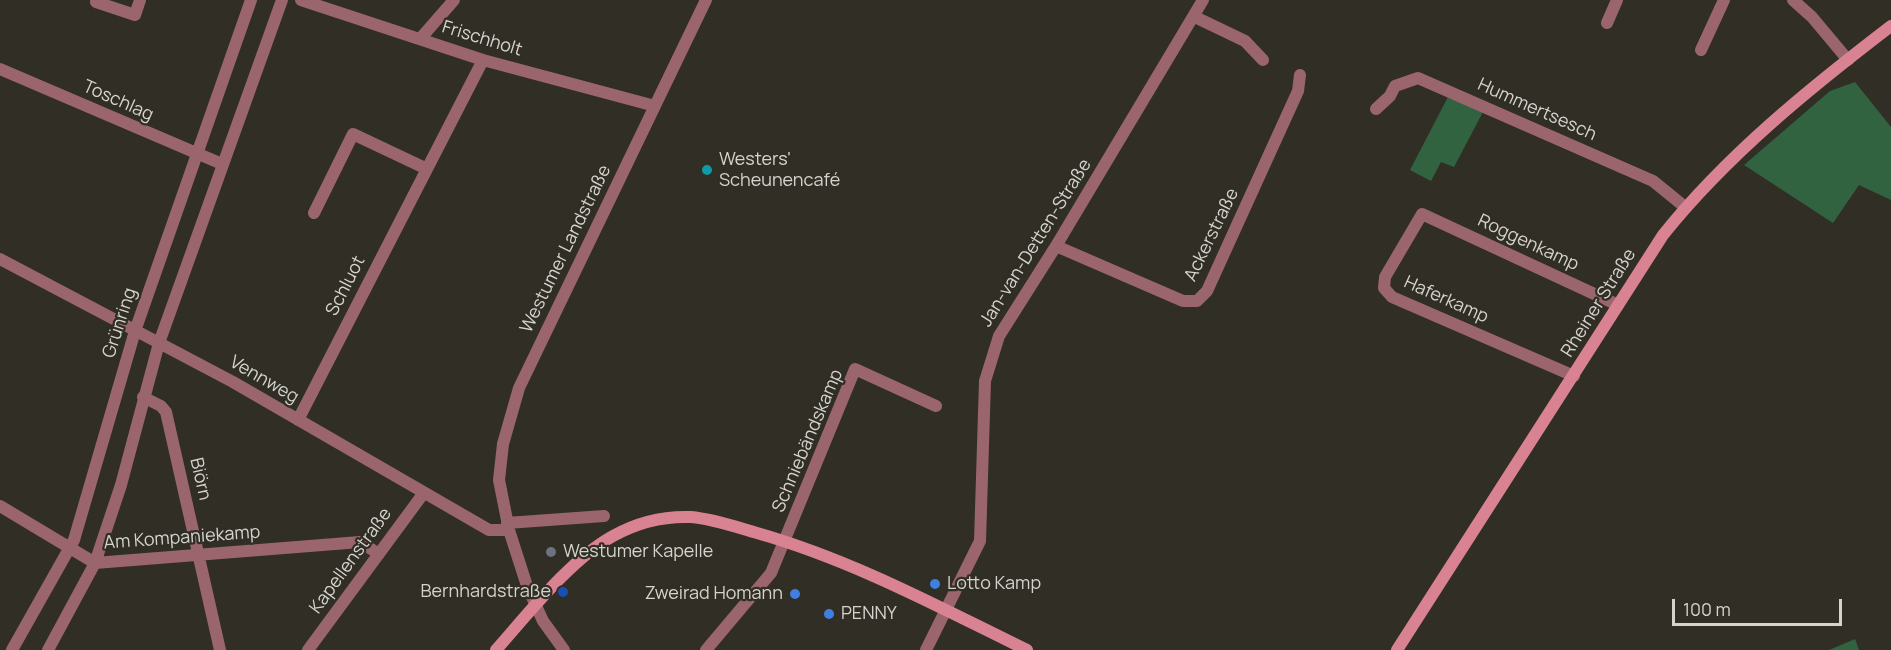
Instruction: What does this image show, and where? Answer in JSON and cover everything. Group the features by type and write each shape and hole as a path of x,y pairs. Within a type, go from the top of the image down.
{"street":[{"path":"96,2 135,15 140,0"},
{"name":"Grünring","path":"12,650 71,549 135,331 251,0"},
{"path":"54,647 95,563 121,485 159,343 282,0"},
{"name":"Frischholt","path":"301,0 483,60 655,106"},
{"path":"420,39 454,0"},
{"name":"Westumer Landstraße","path":"535,606 508,526 499,480 503,444 519,388 706,0"},
{"name":"Jan-van-Detten-Straße","path":"926,650 980,541 985,381 994,349 1011,313 1056,246 1195,17 1203,0"},
{"path":"1607,23 1617,0"},
{"path":"1701,50 1724,0"},
{"path":"1792,0 1812,17 1848,60"},
{"path":"1195,17 1245,42 1263,60"},
{"name":"Rheiner Straße","path":"1397,650 1663,235 1685,207 1760,135 1891,26"},
{"name":"Schluot","path":"298,420 483,60"},
{"name":"Toschlag","path":"0,69 222,164"},
{"name":"Ackerstraße","path":"1056,246 1183,301 1197,301 1207,291 1220,263 1298,91 1300,75"},
{"name":"Hummertsesch","path":"1376,109 1390,96 1395,86 1418,78 1653,181 1685,207"},
{"path":"314,213 353,134 427,169"},
{"name":"Roggenkamp","path":"1422,214 1618,305"},
{"name":"Haferkamp","path":"1422,214 1385,277 1384,288 1392,297 1574,376"},
{"name":"Vennweg","path":"0,259 298,420 489,530 508,526"},
{"name":"Schniebändskamp","path":"786,541 855,369 936,406"},
{"name":"Biörn","path":"143,397 161,406 166,412 220,650"},
{"name":"Kapellenstraße","path":"308,650 423,494"},
{"name":"Am Kompaniekamp","path":"0,506 95,563 360,542 380,554"},
{"path":"508,526 604,516"},
{"path":"496,650 535,606 587,555 612,536 648,522 666,518 691,517 715,521 822,553 1027,650"},
{"path":"706,650 771,573 786,541"},
{"path":"535,606 564,650"}],"green space":[{"path":"1855,82 1891,127 1891,200 1859,185 1833,223 1744,165 1830,91"},
{"path":"1449,95 1484,110 1454,167 1441,162 1431,181 1410,170"},
{"path":"1855,639 1859,650 1829,650"}],"place":[{"name":"Westers' Scheunencafé","path":"707,170"},
{"name":"Westumer Kapelle","path":"551,552"},
{"name":"Lotto Kamp","path":"935,584"},
{"name":"Bernhardstraße","path":"563,592"},
{"name":"Zweirad Homann","path":"795,594"},
{"name":"PENNY","path":"829,614"}]}
